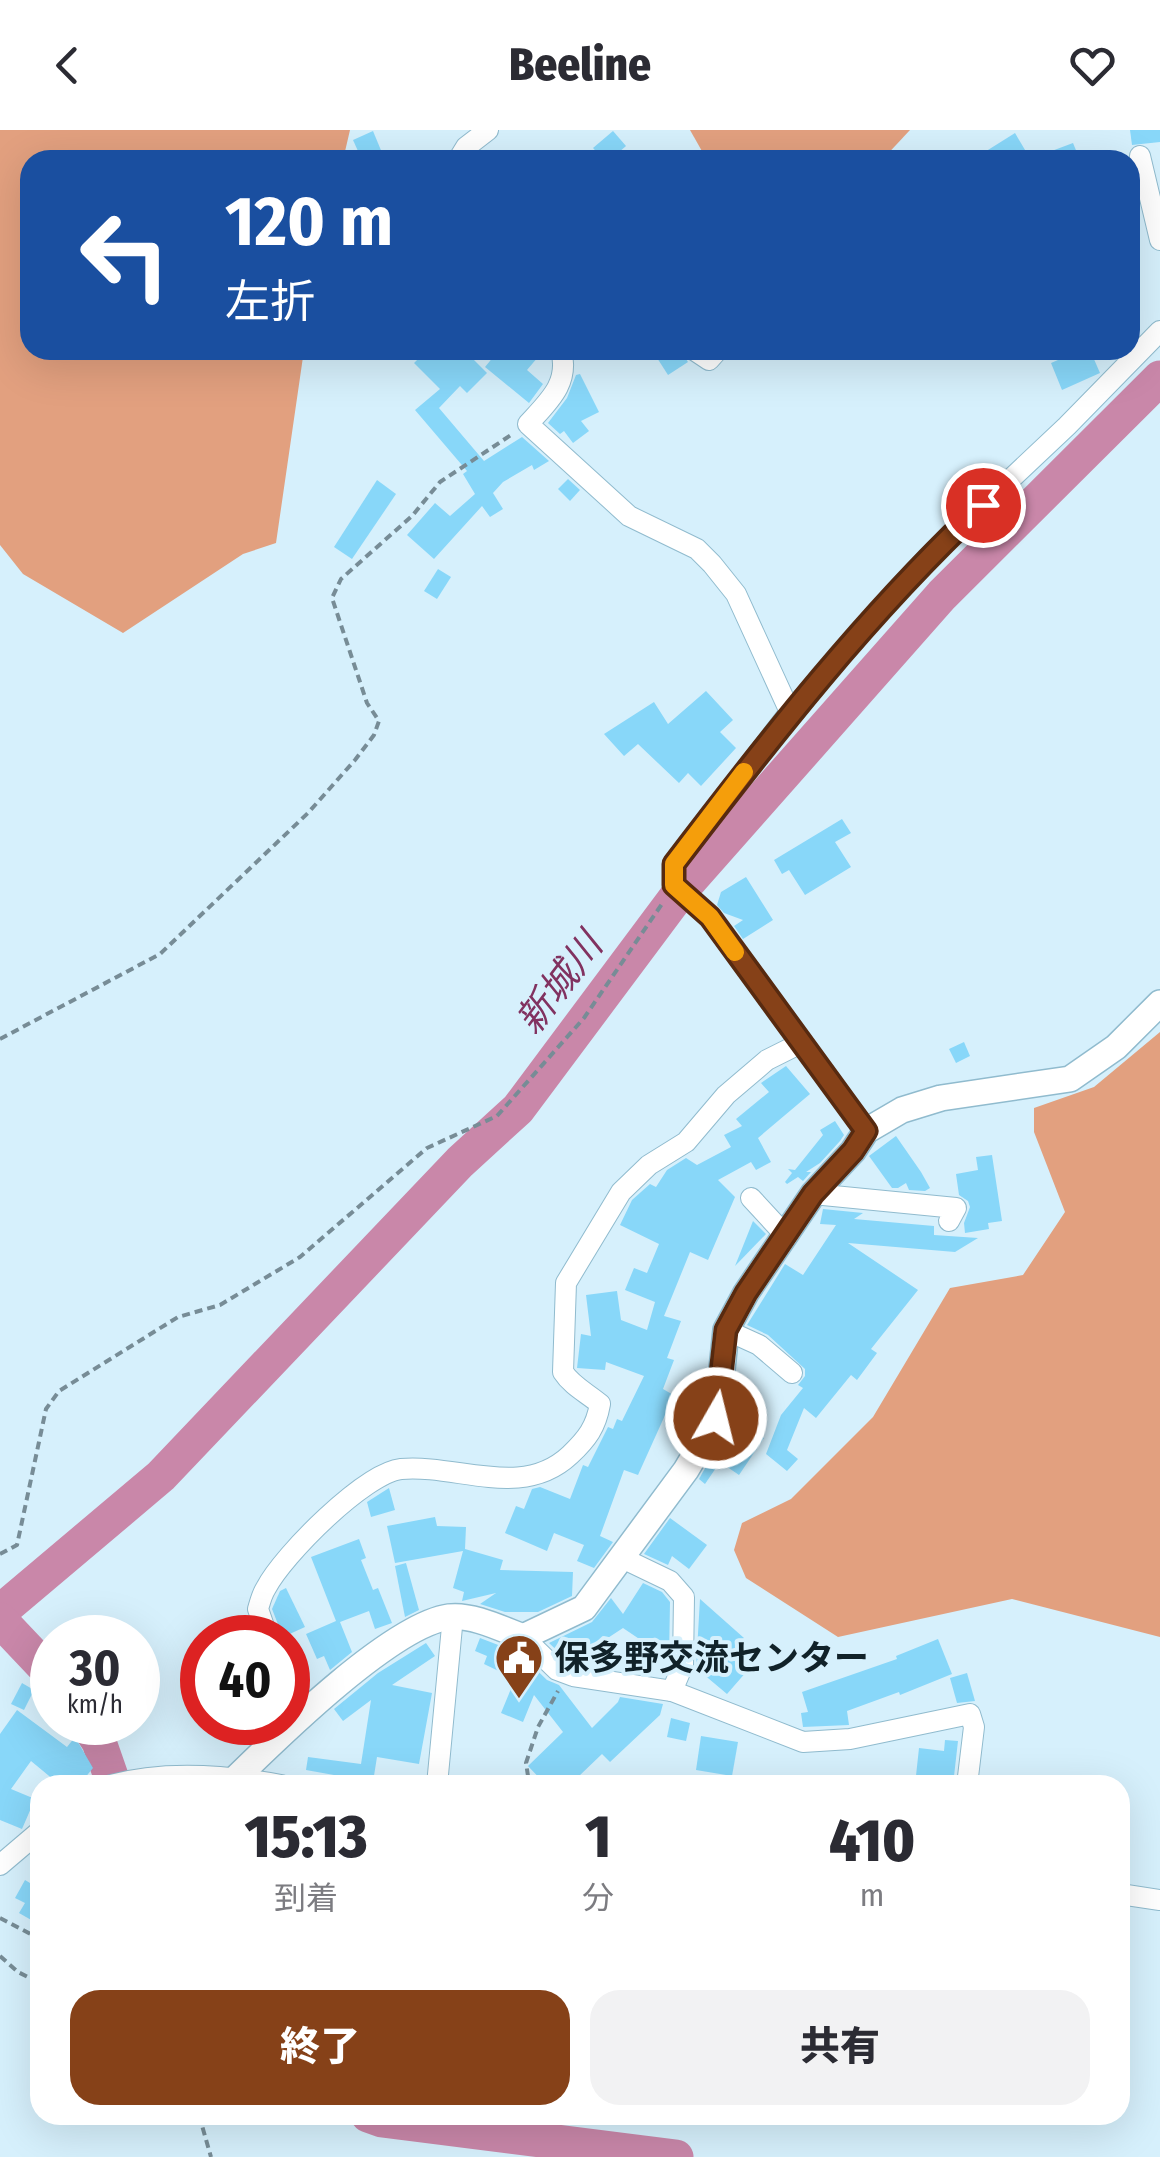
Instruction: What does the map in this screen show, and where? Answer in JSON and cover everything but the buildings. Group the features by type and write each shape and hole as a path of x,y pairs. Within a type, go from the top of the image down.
{"street":[{"path":"464,150 488,130"},
{"path":"1140,156 1160,240"},
{"path":"1140,351 1160,331"},
{"path":"562,360 564,371 558,392 528,424 629,516 696,549 712,564 736,594 790,712"},
{"path":"1116,360 1120,371"},
{"path":"866,1131 710,917 678,888 674,864 790,712 927,558 1131,360"},
{"path":"523,1637 584,1608 686,1470 716,1418 726,1330 746,1293 813,1194 866,1131 902,1110 941,1098 1070,1080 1116,1047 1160,1003"},
{"path":"260,1615 258,1609 266,1586 306,1538 374,1478 401,1470 514,1480 556,1468 586,1439 596,1424 600,1404 571,1384 564,1372 566,1283 621,1192 649,1165 686,1142 726,1095 767,1060 800,1043"},
{"path":"813,1194 956,1208 949,1221"},
{"path":"752,1198 786,1237"},
{"path":"726,1330 758,1345 792,1373"},
{"path":"620,1557 670,1581 684,1596 682,1665 672,1691"},
{"path":"439,1775 453,1616"},
{"path":"310,1704 407,1634 453,1616 523,1637 557,1670 587,1679 672,1691 803,1742 850,1739 970,1714 974,1727 968,1775"},
{"path":"239,1775 262,1745"},
{"path":"0,1865 30,1840"},
{"path":"1130,1896 1160,1900"}],"path":[{"path":"0,1039 160,954 308,813 355,760 380,721 367,702 332,598 341,579 412,516 440,482 528,424"},
{"path":"0,1554 17,1545 46,1409 59,1391 178,1317 220,1305 300,1256 427,1148 496,1116 584,1018 678,888"},
{"path":"528,1775 526,1762 563,1672"},
{"path":"0,1918 30,1934"},
{"path":"0,1956 30,1978"},
{"path":"202,2125 210,2157"}],"shaded area":[{"path":"0,130 350,130 345,150 20,150 20,360 303,360 276,543 243,554 123,633 23,574 0,545"},
{"path":"690,130 910,130 891,150 701,150"},
{"path":"1160,1032 1160,1637 1012,1599 838,1637 746,1578 734,1550 742,1523 791,1499 873,1417 950,1288 1023,1275 1065,1212 1034,1132 1034,1108 1094,1087"}],"waterway":[{"name":"新城川","path":"0,1612 161,1476 460,1162 518,1109 683,888 942,595 1160,378"},
{"path":"0,1620 30,1652"},
{"path":"100,1745 111,1775"},
{"path":"422,2125 676,2157"}],"slow traffic":[{"path":"735,952 710,917 674,885 674,864 744,772"}],"place":[{"name":"保多野交流センター","path":"519,1700"}],"route":[{"path":"716,1418 726,1330 746,1293 813,1194 866,1131 710,917 674,885 674,864 790,712 927,558 983,505"}]}
